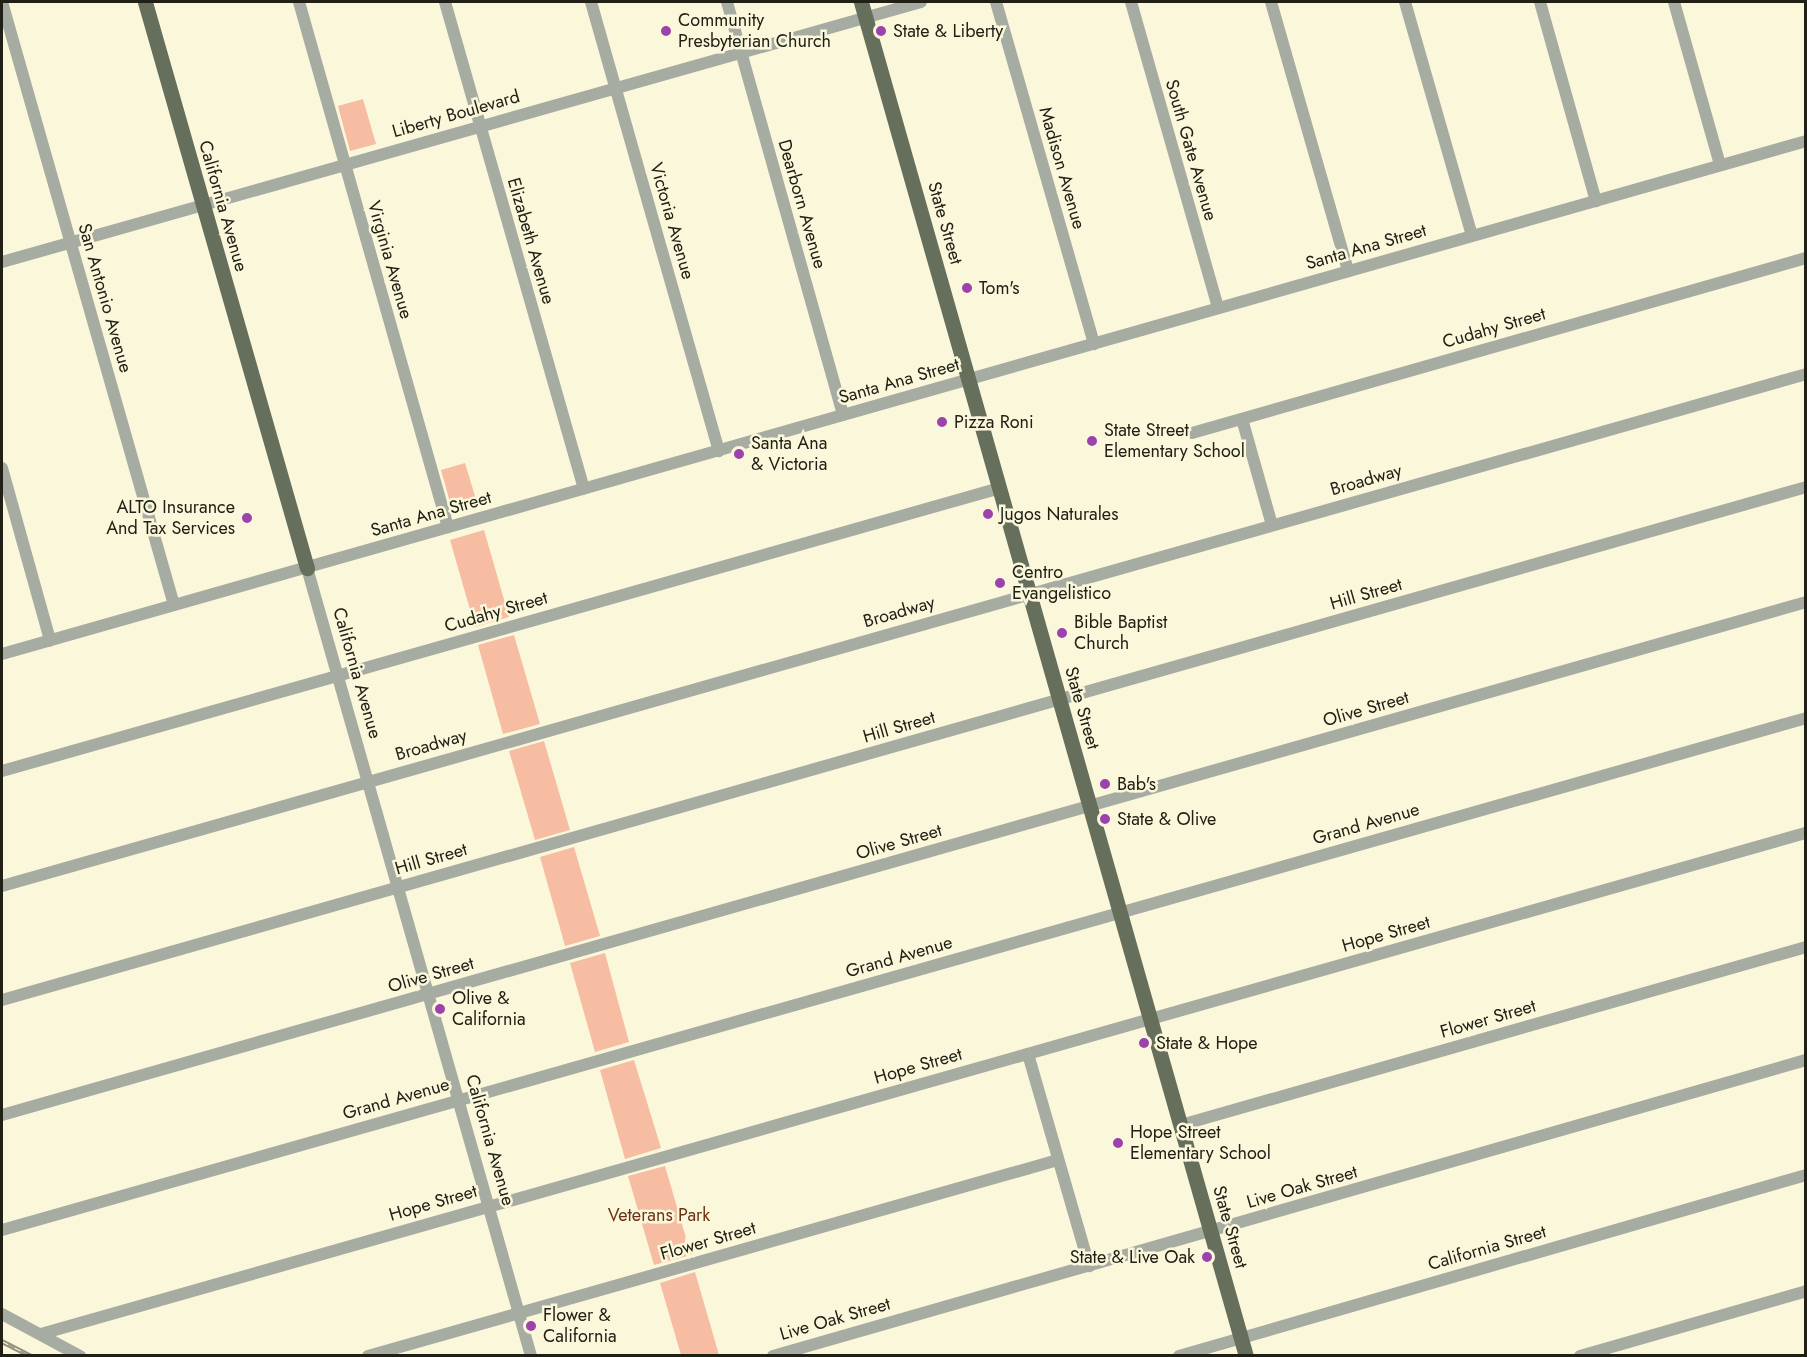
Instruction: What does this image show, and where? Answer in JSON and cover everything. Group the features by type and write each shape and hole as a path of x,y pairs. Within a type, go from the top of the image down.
{"main road":[{"name":"California Avenue","path":"145,2 307,568"},
{"name":"State Street","path":"861,2 1246,1356"}],"street":[{"name":"San Antonio Avenue","path":"2,2 174,605"},
{"name":"Virginia Avenue","path":"299,2 448,527"},
{"name":"Elizabeth Avenue","path":"445,2 584,489"},
{"name":"Victoria Avenue","path":"591,2 719,451"},
{"name":"Dearborn Avenue","path":"727,2 843,415"},
{"name":"Liberty Boulevard","path":"2,262 921,2"},
{"name":"Madison Avenue","path":"996,2 1094,344"},
{"name":"South Gate Avenue","path":"1131,2 1218,308"},
{"path":"1271,2 1348,271"},
{"path":"1405,2 1472,236"},
{"path":"1540,2 1596,201"},
{"path":"1674,2 1720,165"},
{"name":"Santa Ana Street","path":"2,654 1806,141"},
{"name":"Cudahy Street","path":"1192,433 1806,258"},
{"name":"Broadway","path":"2,886 1806,374"},
{"path":"1242,419 1272,525"},
{"path":"2,468 50,640"},
{"name":"Hill Street","path":"2,1000 1806,487"},
{"name":"Cudahy Street","path":"2,771 1000,488"},
{"name":"California Avenue","path":"307,568 531,1356"},
{"name":"Olive Street","path":"2,1115 1806,602"},
{"name":"Grand Avenue","path":"2,1230 1806,718"},
{"name":"Hope Street","path":"41,1334 1806,833"},
{"name":"Flower Street","path":"1180,1125 1806,947"},
{"path":"1028,1054 1089,1266"},
{"name":"Live Oak Street","path":"773,1356 1806,1060"},
{"name":"Flower Street","path":"368,1356 1058,1160"},
{"name":"California Street","path":"1179,1356 1806,1175"},
{"path":"1580,1356 1806,1291"},
{"path":"2,1314 80,1356"}],"green space":[{"path":"363,99 376,144 350,151 338,106"},
{"path":"465,463 478,506 453,513 441,470"},
{"path":"484,530 509,617 475,627 450,540"},
{"path":"514,635 540,724 503,734 478,645"},
{"path":"544,741 570,830 535,840 509,751"},
{"path":"574,847 600,936 565,946 540,857"},
{"path":"605,953 629,1042 595,1052 570,963"},
{"name":"Veterans Park","path":"634,1060 661,1148 625,1159 600,1070"},
{"name":"Veterans Park","path":"665,1166 691,1255 654,1265 628,1176"},
{"name":"Veterans Park","path":"695,1272 719,1355 681,1355 660,1283"}],"railway":[{"path":"2,1341 31,1356"}],"place":[{"name":"Community Presbyterian Church","path":"666,31"},
{"name":"State & Liberty","path":"881,31"},
{"name":"Tom's","path":"967,288"},
{"name":"Pizza Roni","path":"942,422"},
{"name":"State Street Elementary School","path":"1092,441"},
{"name":"Santa Ana & Victoria","path":"739,454"},
{"name":"Jugos Naturales","path":"988,514"},
{"name":"ALTO Insurance And Tax Services","path":"247,518"},
{"name":"Centro Evangelistico","path":"1000,583"},
{"name":"Bible Baptist Church","path":"1062,633"},
{"name":"Bab's","path":"1105,784"},
{"name":"State & Olive","path":"1105,819"},
{"name":"Olive & California","path":"440,1009"},
{"name":"State & Hope","path":"1144,1043"},
{"name":"Hope Street Elementary School","path":"1118,1143"},
{"name":"State & Live Oak","path":"1207,1257"},
{"name":"Flower & California","path":"531,1326"}]}
